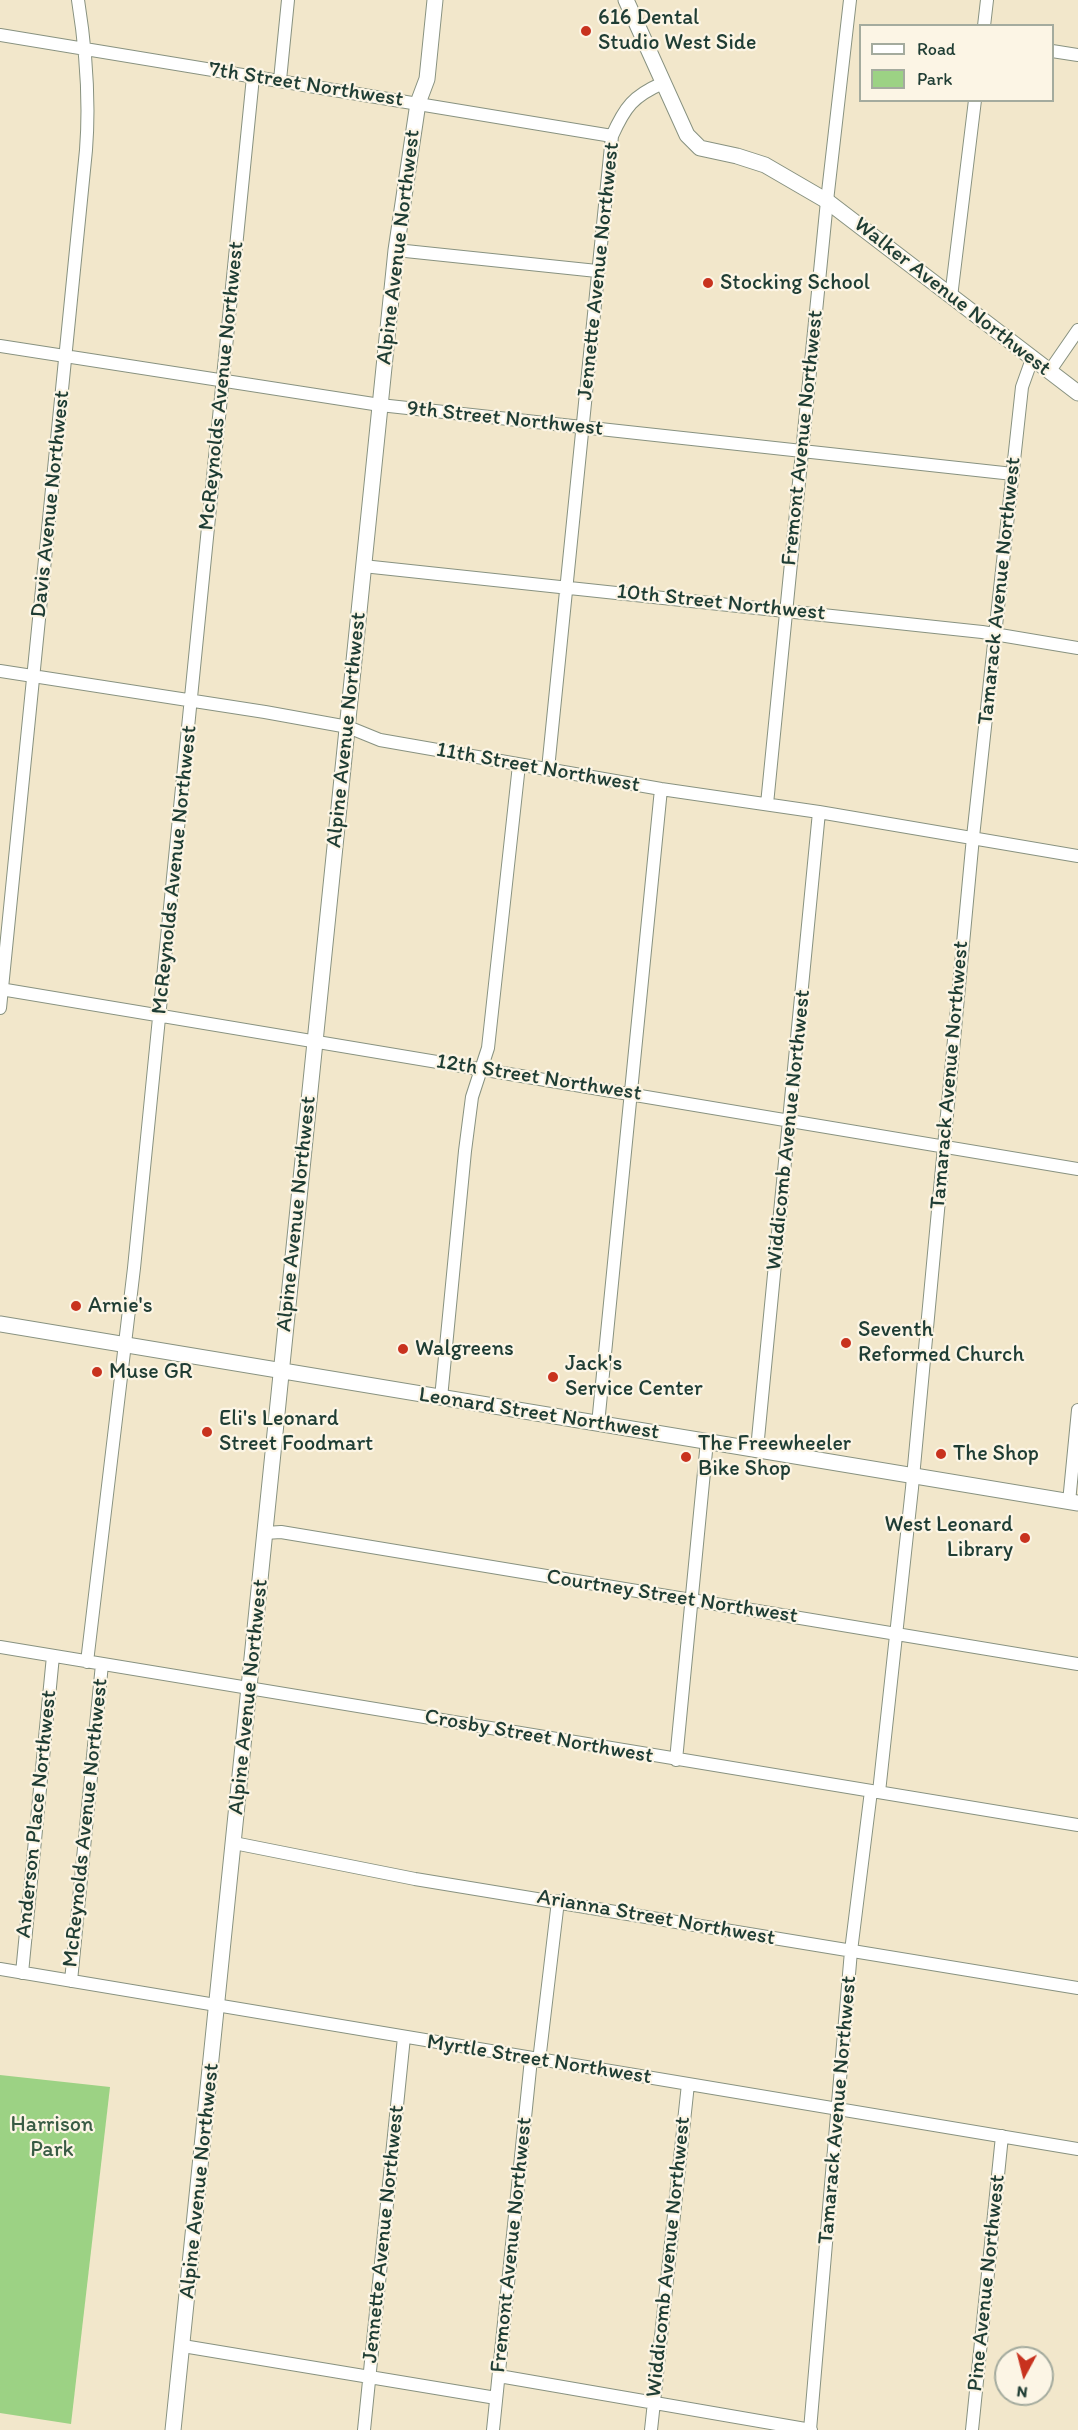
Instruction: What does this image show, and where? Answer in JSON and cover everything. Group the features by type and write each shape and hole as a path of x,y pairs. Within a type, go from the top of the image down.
{"main road":[{"name":"Alpine Avenue Northwest","path":"174,2430 396,250 418,103 427,79 435,0"},
{"path":"626,0 687,135 700,148 738,156 765,165 826,201"},
{"name":"Walker Avenue Northwest","path":"826,201 1078,393"},
{"name":"Leonard Street Northwest","path":"0,1324 1074,1502"}],"street":[{"name":"Davis Avenue Northwest","path":"0,1008 89,116 86,48 78,0"},
{"path":"280,80 288,0"},
{"name":"Fremont Avenue Northwest","path":"767,804 826,201 850,0"},
{"path":"984,24 987,0"},
{"name":"7th Street Northwest","path":"0,35 612,136"},
{"path":"1054,51 1078,55"},
{"name":"McReynolds Avenue Northwest","path":"87,1662 125,1346 160,1017 253,77"},
{"name":"Jennette Avenue Northwest","path":"548,769 612,136 623,111 637,96 663,83"},
{"path":"951,297 975,102"},
{"path":"396,250 597,271"},
{"path":"1049,372 1078,330"},
{"name":"9th Street Northwest","path":"0,346 380,405 1013,474"},
{"name":"Tamarack Avenue Northwest","path":"810,2430 851,1951 896,1634 973,837 1022,387 1032,359"},
{"name":"10th Street Northwest","path":"363,566 787,609 995,633 1078,648"},
{"name":"11th Street Northwest","path":"0,671 192,700 348,727 380,740 519,765 973,837 1078,856"},
{"path":"441,1398 465,1150 472,1097 488,1048 519,765"},
{"path":"598,1424 661,789"},
{"name":"Widdicomb Avenue Northwest","path":"757,1449 819,812"},
{"name":"12th Street Northwest","path":"1,989 480,1070 632,1092 1078,1169"},
{"path":"1074,1502 1078,1410"},
{"path":"676,1760 707,1441"},
{"name":"Courtney Street Northwest","path":"265,1533 281,1532 1078,1664"},
{"name":"Crosby Street Northwest","path":"0,1647 1078,1825"},
{"name":"Anderson Place Northwest","path":"21,1973 53,1656"},
{"name":"McReynolds Avenue Northwest","path":"71,1982 102,1664"},
{"name":"Arianna Street Northwest","path":"234,1843 415,1879 1078,1988"},
{"name":"Fremont Avenue Northwest","path":"493,2430 535,2060 558,1901"},
{"name":"Myrtle Street Northwest","path":"0,1969 1078,2149"},
{"name":"Jennette Avenue Northwest","path":"364,2430 404,2037"},
{"name":"Widdicomb Avenue Northwest","path":"651,2430 688,2084"},
{"name":"Pine Avenue Northwest","path":"972,2430 1002,2136"},
{"path":"183,2346 496,2398"},
{"path":"499,2376 654,2401 810,2430"}],"green space":[{"name":"Harrison Park","path":"0,2075 110,2087 71,2424 0,2413"}],"place":[{"name":"616 Dental Studio West Side","path":"586,31"},
{"name":"Stocking School","path":"708,283"},
{"name":"Arnie's","path":"76,1306"},
{"name":"Seventh Reformed Church","path":"846,1343"},
{"name":"Walgreens","path":"403,1349"},
{"name":"Muse GR","path":"97,1372"},
{"name":"Jack's Service Center","path":"553,1377"},
{"name":"Eli's Leonard Street Foodmart","path":"207,1432"},
{"name":"The Shop","path":"941,1454"},
{"name":"The Freewheeler Bike Shop","path":"686,1457"},
{"name":"West Leonard Library","path":"1025,1538"}]}
